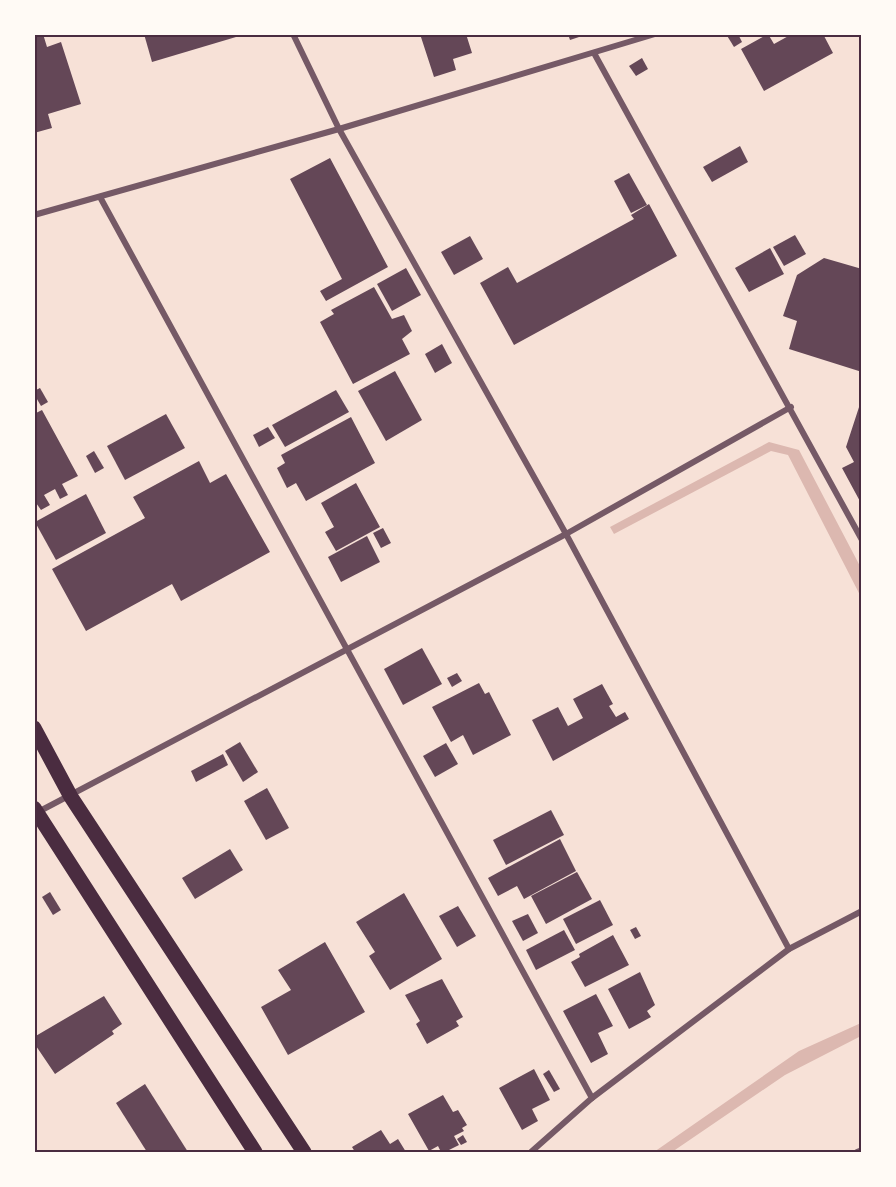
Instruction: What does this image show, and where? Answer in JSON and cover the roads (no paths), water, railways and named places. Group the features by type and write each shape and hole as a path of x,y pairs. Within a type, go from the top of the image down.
{"main road":[{"path":"34,728 71,797 304,1152"},
{"path":"35,812 255,1152"}],"street":[{"path":"293,34 339,129 566,534 789,949"},
{"path":"34,215 339,129 655,34"},
{"path":"594,53 791,407 861,540"},
{"path":"100,197 592,1098"},
{"path":"35,812 71,797 566,534 791,407"},
{"path":"531,1152 592,1098 789,949 861,911"},
{"path":"857,1152 861,1150"}]}
